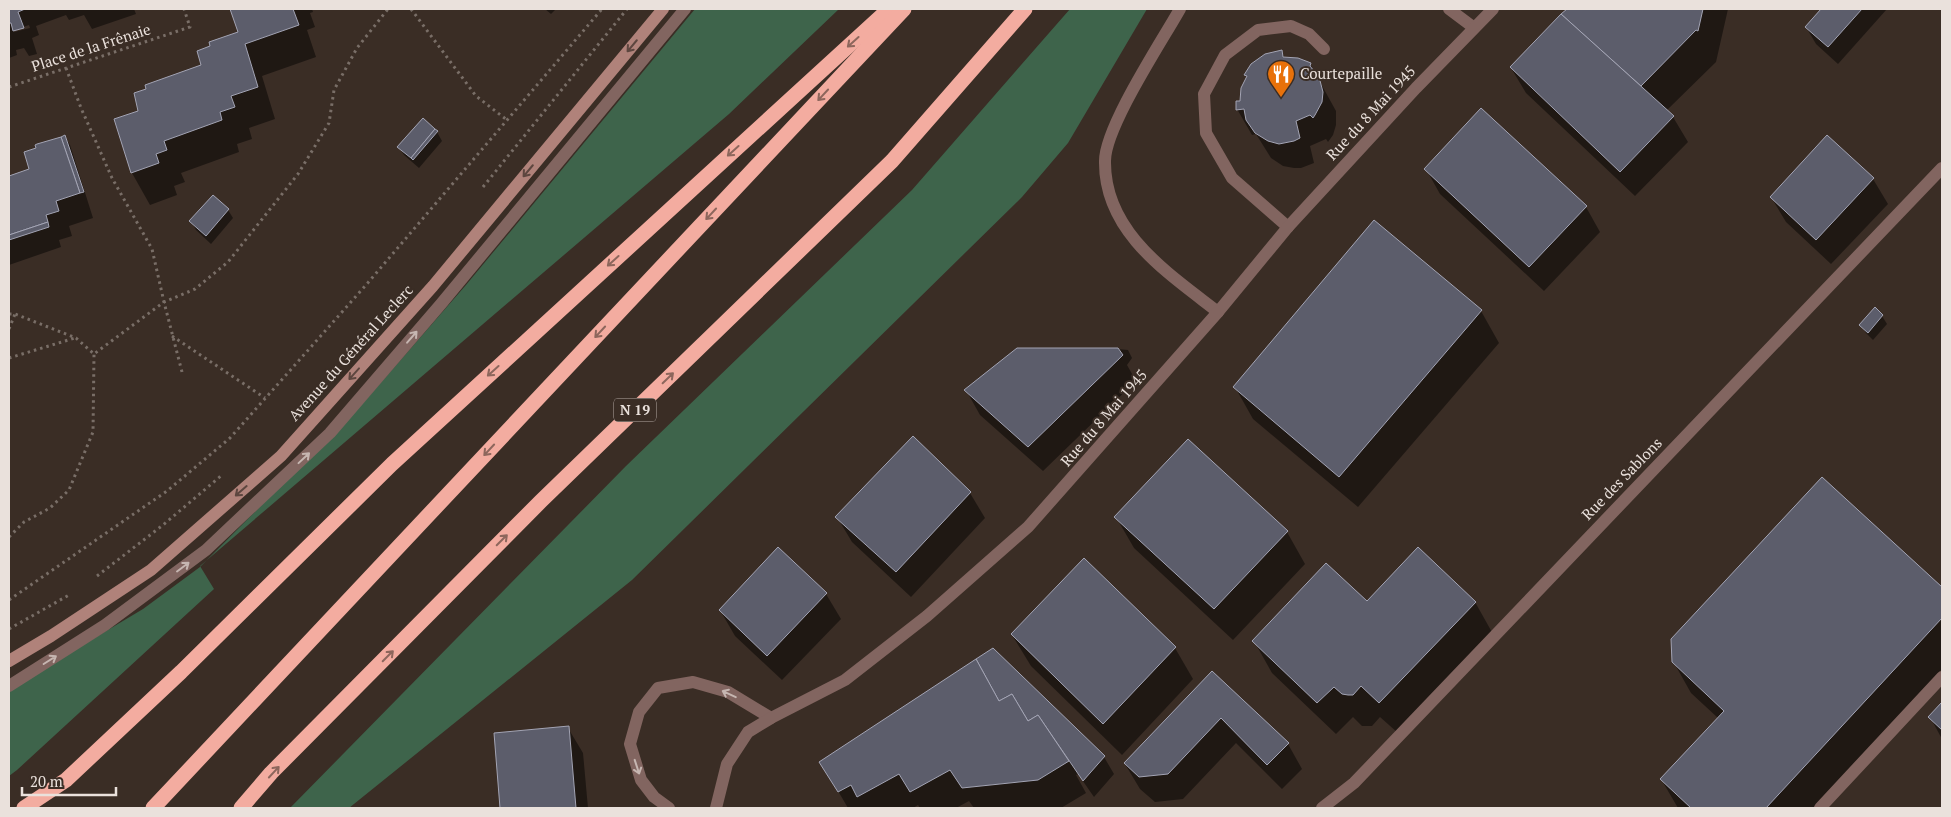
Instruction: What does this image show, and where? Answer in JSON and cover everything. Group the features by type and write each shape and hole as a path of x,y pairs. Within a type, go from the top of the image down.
{"highway":[{"path":"24,808 66,780 181,672 392,464 888,9"},
{"path":"152,808 904,9"},
{"name":"N 19","path":"242,808 272,773 541,501 892,161 1025,9"}],"street":[{"name":"Avenue du Général Leclerc","path":"9,661 51,636 151,570 281,456 433,286 663,9"},
{"path":"9,686 105,625 206,550 330,433 441,304 685,9"},
{"path":"1180,9 1126,103 1110,137 1105,160 1115,211 1131,236 1155,262 1218,312"},
{"path":"1449,9 1473,28"},
{"name":"Rue du 8 Mai 1945","path":"716,808 727,764 748,732 844,680 928,616 1028,528 1218,312 1288,228 1473,28 1493,9"},
{"path":"1288,228 1232,178 1206,133 1204,94 1226,55 1258,30 1291,26 1308,34 1324,49"},
{"name":"Rue des Sablons","path":"1322,808 1354,782 1942,168"},
{"path":"1820,808 1942,677"},
{"path":"669,808 654,797 641,780 630,744 639,712 658,688 693,682 728,692 771,718"}],"path":[{"name":"Place de la Frênaie","path":"9,87 190,26 184,9"},
{"path":"94,354 164,302 195,289 228,262 298,174 329,123 334,90 357,48 388,9"},
{"path":"411,9 476,96 507,120"},
{"path":"9,600 167,491 230,438 366,286 602,9"},
{"path":"481,189 627,9"},
{"path":"66,68 81,108 112,178 152,249 182,372"},
{"path":"9,314 15,314 76,338 94,354 93,432 69,490 50,508 24,522 9,537"},
{"path":"9,329 15,314"},
{"path":"172,336 265,398"},
{"path":"9,358 76,338"},
{"path":"94,578 163,525 223,474"},
{"path":"9,630 69,594"}],"green space":[{"path":"695,9 839,9 729,114 207,560 364,402 466,285"},
{"path":"1070,9 1147,9 1068,143 1022,197 632,580 349,808 290,808 626,466 912,190"},
{"path":"200,567 214,589 9,776 9,689 143,609"}],"building":[{"path":"9,9 25,9 18,12 24,28 13,31 11,23 9,23"},
{"path":"230,9 293,9 299,25 245,44 258,87 231,96 235,107 220,112 222,120 164,141 167,150 156,154 159,163 131,173 114,119 138,111 134,93 146,89 145,85 201,65 197,51 210,46 209,42 238,32"},
{"path":"1567,9 1703,9 1698,31 1696,30 1641,86 1561,14"},
{"path":"1821,9 1862,9 1828,47 1805,27"},
{"path":"1561,14 1674,116 1620,172 1510,67"},
{"name":"Courtepaille","path":"1282,50 1283,57 1298,58 1311,63 1310,66 1319,77 1323,92 1322,102 1313,118 1310,115 1296,121 1300,138 1279,144 1268,141 1255,133 1246,120 1244,109 1236,110 1236,101 1240,101 1241,88 1247,76 1244,75 1251,64 1265,54"},
{"path":"1481,108 1587,206 1529,267 1424,169"},
{"path":"423,118 435,129 411,158 397,147"},
{"path":"435,129 438,131 413,160 411,158"},
{"path":"65,135 84,192 80,193 61,137"},
{"path":"1827,135 1874,178 1816,240 1770,197"},
{"path":"61,137 80,193 56,201 59,211 46,215 48,222 9,235 9,176 29,169 24,152 36,148 35,145 37,144"},
{"path":"213,195 229,209 206,236 189,221"},
{"path":"1374,220 1482,310 1339,477 1233,387"},
{"path":"48,222 49,227 9,240 9,235"},
{"path":"1875,307 1883,315 1868,333 1859,325"},
{"path":"1017,348 1118,348 1123,355 1028,447 964,390"},
{"path":"913,436 971,492 896,572 835,517"},
{"path":"1188,439 1288,531 1214,609 1114,517"},
{"path":"1822,477 1942,587 1942,618 1766,808 1691,808 1660,779 1724,711 1672,662 1671,639"},
{"path":"778,547 827,593 767,656 719,610"},
{"path":"1418,547 1476,602 1379,703 1361,686 1353,695 1342,694 1334,687 1317,703 1252,641 1326,563 1367,601"},
{"path":"1084,558 1176,647 1103,724 1011,634"},
{"path":"993,648 1105,756 1083,781 1038,715 1028,721 1012,694 999,701 976,659"},
{"path":"976,659 999,701 1012,694 1028,721 1038,715 1069,761 1038,780 962,788 950,770 910,792 899,774 857,797 851,785 838,792 819,762"},
{"path":"1212,671 1289,743 1267,765 1221,718 1168,774 1139,777 1124,763"},
{"path":"1942,702 1942,730 1928,717"},
{"path":"569,726 576,808 500,808 494,733"}],"place":[{"name":"Courtepaille","path":"1281,98"}]}
